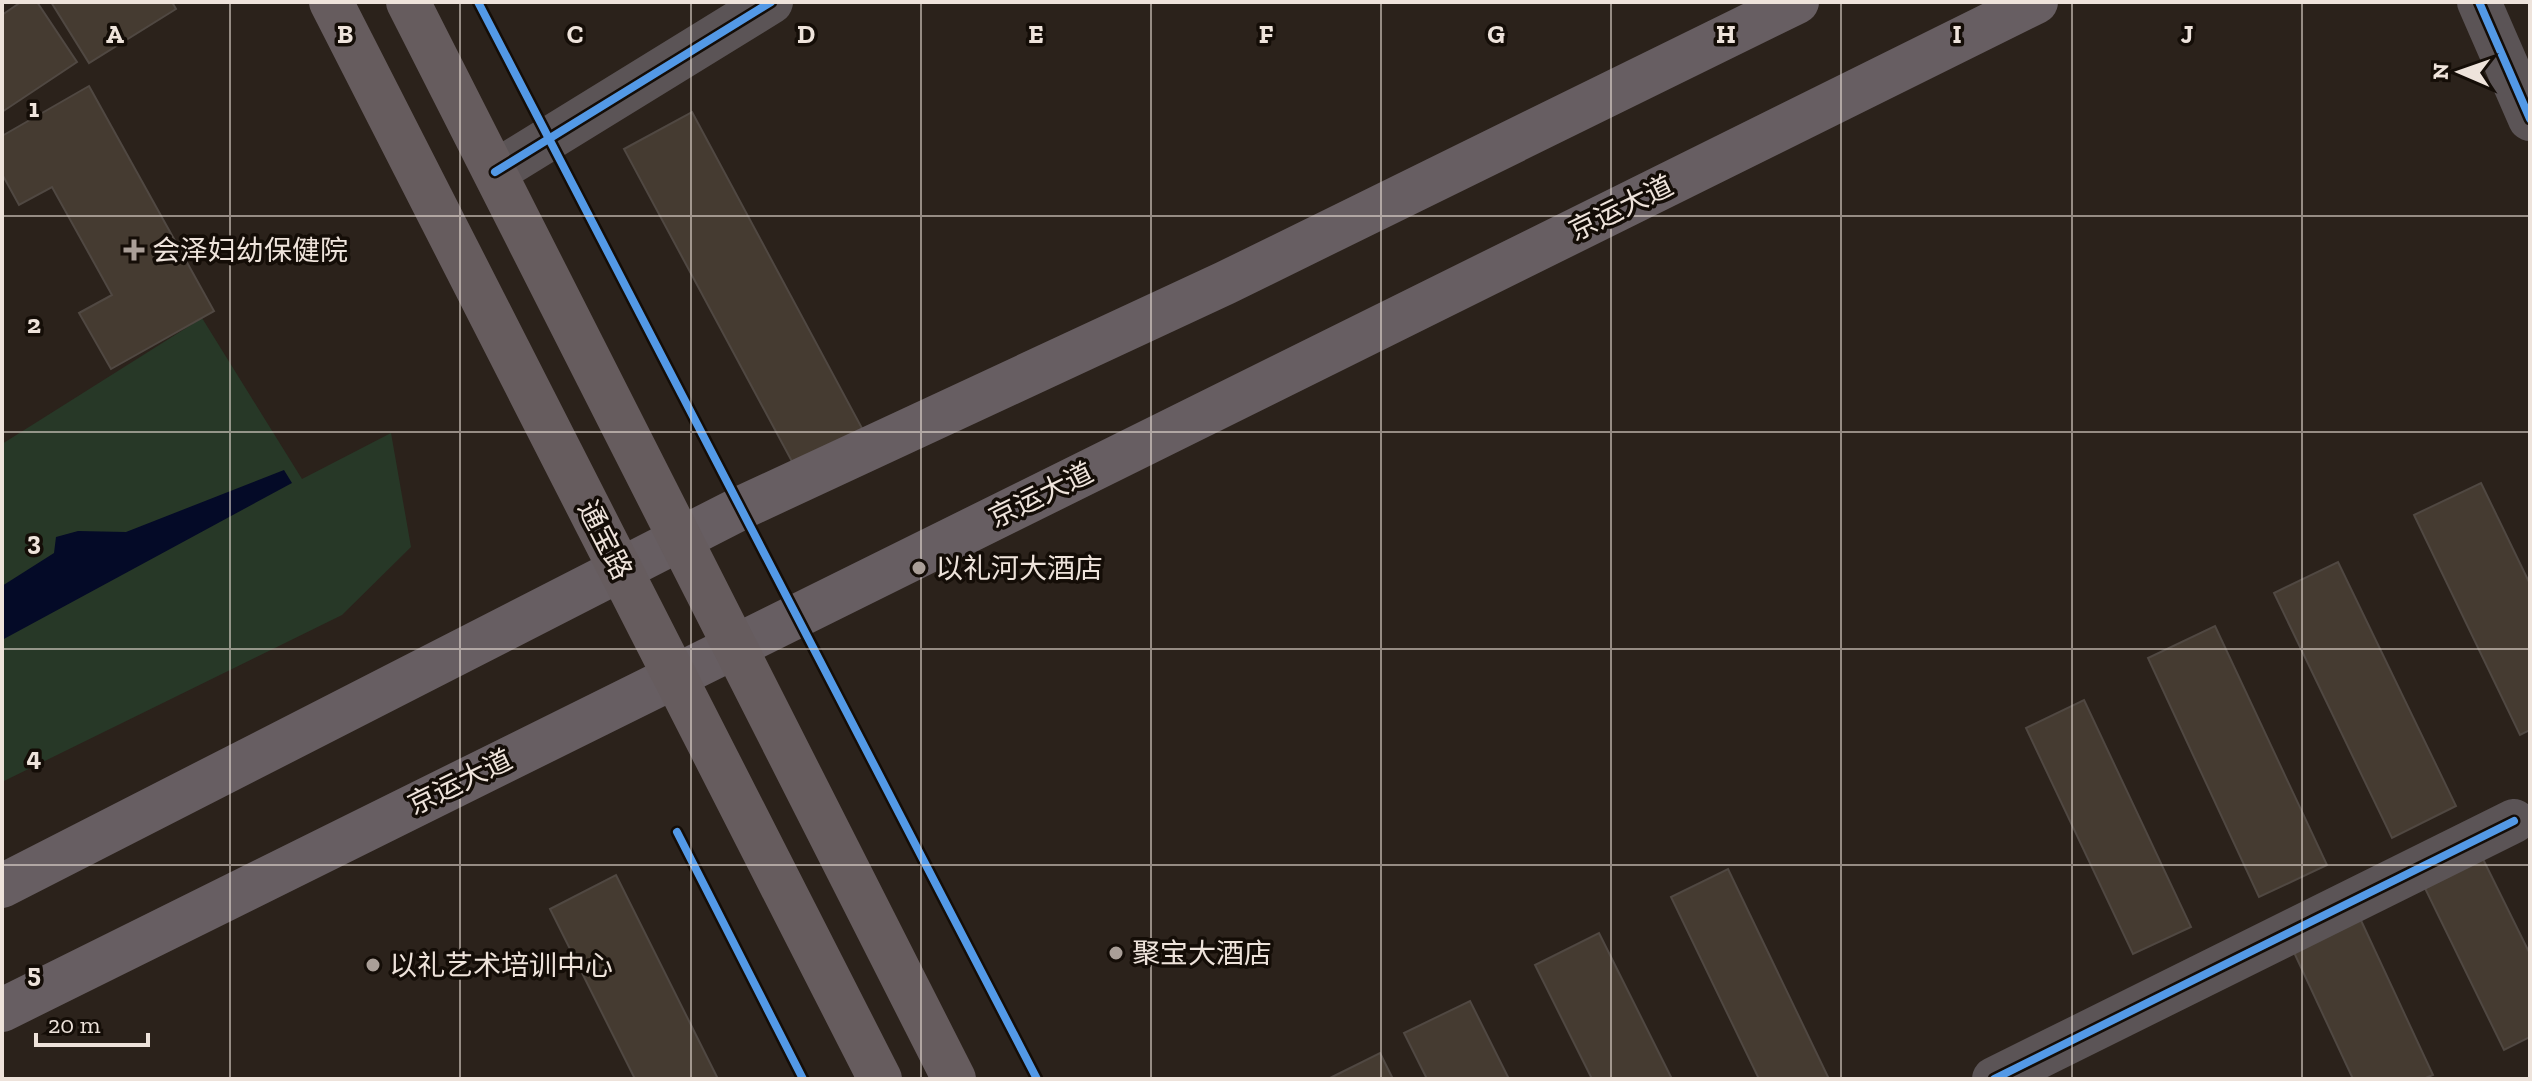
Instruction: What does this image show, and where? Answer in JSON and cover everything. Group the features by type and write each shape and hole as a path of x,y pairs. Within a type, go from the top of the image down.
{"main road":[{"name":"通宝路","path":"331,2 880,1079"},
{"path":"408,2 954,1079"},
{"path":"2,886 743,507 1225,283 1797,2"},
{"name":"京运大道","path":"2,1010 2036,2"}],"street":[{"path":"495,172 771,2"},
{"path":"2479,2 2530,119"},
{"path":"1994,1079 2514,821"}],"green space":[{"path":"202,318 302,479 391,433 411,547 342,615 2,782 2,444"}],"water":[{"path":"284,470 292,483 2,640 2,586 54,553 56,537 78,531 126,532"}],"building":[{"path":"21,2 37,2 77,62 2,112 2,15"},
{"path":"51,2 172,2 176,9 89,63"},
{"name":"会泽妇幼保健院","path":"89,86 214,311 111,369 79,313 112,295 52,187 19,205 2,174 2,136"},
{"path":"692,112 871,445 803,482 624,149"},
{"path":"2481,483 2530,584 2530,730 2520,735 2414,515"},
{"path":"2338,562 2456,806 2392,838 2274,593"},
{"path":"2215,626 2327,865 2259,897 2148,658"},
{"path":"2084,700 2191,927 2133,954 2026,728"},
{"path":"2478,849 2530,954 2530,1037 2504,1050 2420,878"},
{"path":"1728,869 1829,1079 1759,1079 1671,897"},
{"path":"616,875 718,1079 635,1079 550,909"},
{"path":"2358,914 2433,1075 2423,1079 2353,1079 2291,946"},
{"path":"1599,933 1672,1079 1592,1079 1535,965"},
{"path":"1470,1001 1509,1079 1427,1079 1404,1033"},
{"path":"1380,1053 1393,1079 1328,1079"}],"cycle path":[{"path":"478,2 1037,1079"},
{"path":"495,172 771,2"},
{"path":"2479,2 2530,119"},
{"path":"1994,1079 2514,821"},
{"path":"677,832 803,1079"}],"place":[{"name":"会泽妇幼保健院","path":"134,250"},
{"name":"以礼河大酒店","path":"919,568"},
{"name":"聚宝大酒店","path":"1116,953"},
{"name":"以礼艺术培训中心","path":"373,965"}]}
